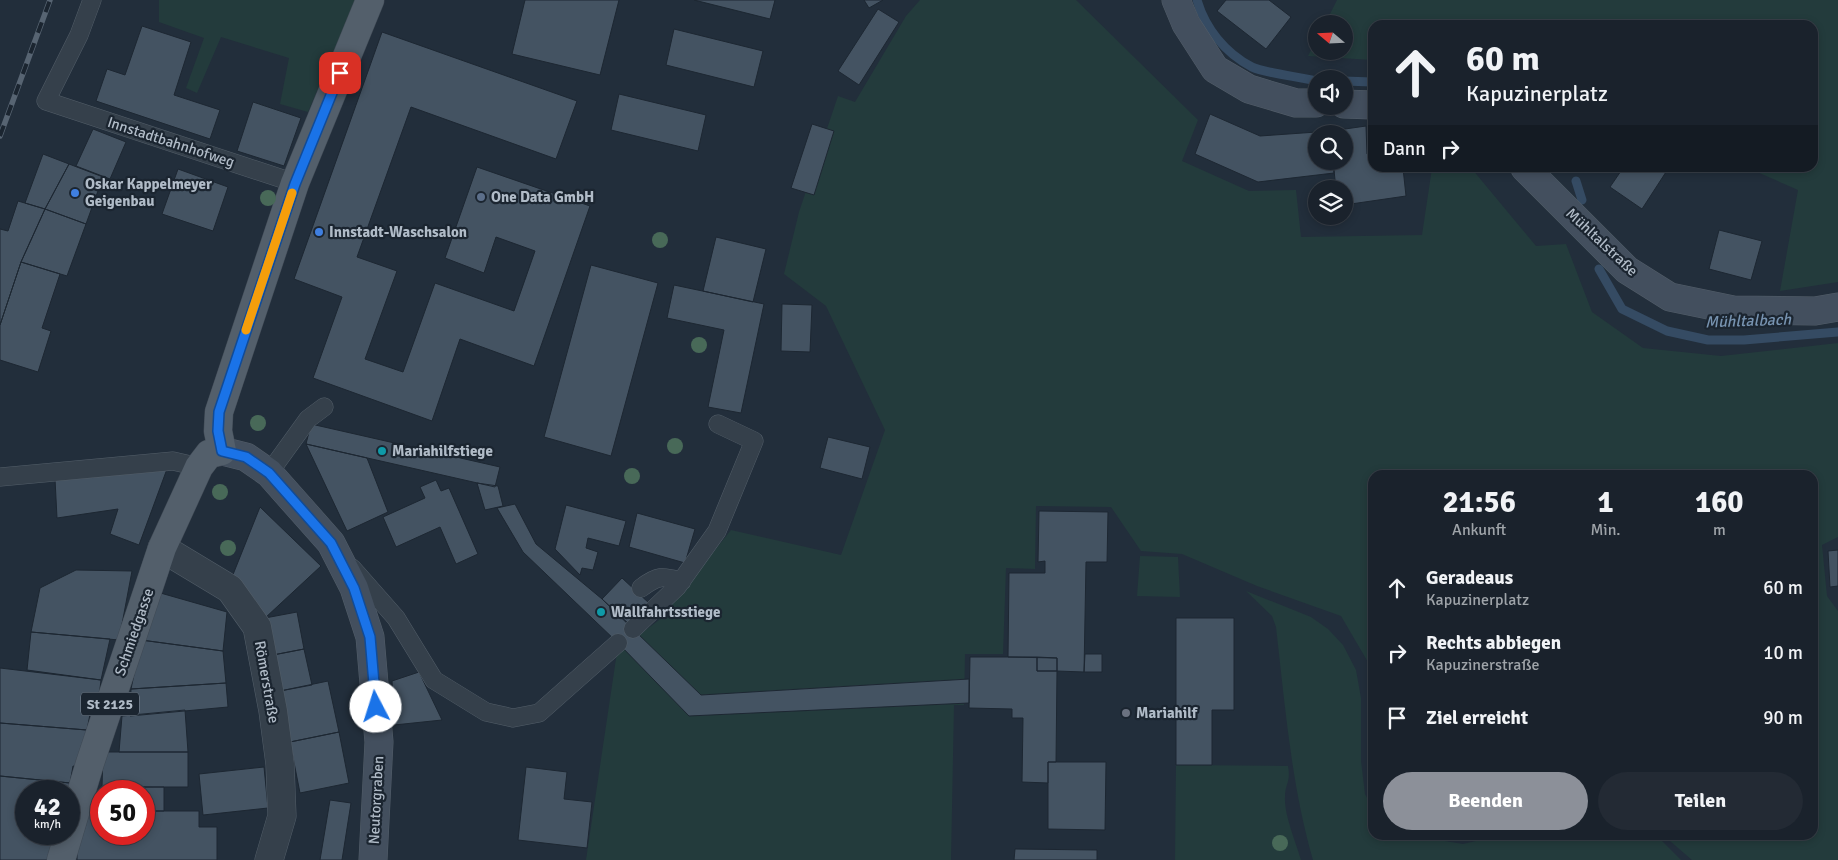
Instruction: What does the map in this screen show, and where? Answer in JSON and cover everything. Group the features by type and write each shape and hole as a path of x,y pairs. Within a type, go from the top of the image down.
{"main road":[{"path":"222,451 218,431 219,412 295,184 370,0"},
{"name":"St 2125","path":"162,548 199,467 209,454 222,451"},
{"name":"Schmiedgasse","path":"61,860 90,764 162,548"}],"street":[{"path":"1176,0 1186,24 1215,69 1249,89 1296,103 1308,103"},
{"path":"1353,104 1368,105"},
{"name":"Mühltalstraße","path":"1529,172 1627,270 1670,297 1733,310 1815,311 1838,306"},
{"name":"Neutorgraben","path":"222,451 246,457 269,473 331,543 354,588 370,637 379,742 373,860"},
{"name":"Römerstraße","path":"162,548 230,589 257,627 273,711 280,764 282,816 269,860"}],"lane":[{"name":"Innstadtbahnhofweg","path":"92,0 79,35 46,102 295,184"},
{"path":"269,473 308,419 324,407"},
{"path":"633,629 682,582 717,530 754,441 718,424"},
{"path":"0,477 173,461 199,467"},
{"path":"331,543 396,618 434,680 486,712 513,718 539,713 618,643"},
{"path":"641,588 654,578 664,577 682,582"}],"green space":[{"path":"159,0 356,0 308,112 280,104 289,58 221,37 197,93 186,88 204,38 159,22"},
{"path":"920,0 1076,0 1198,120 1182,161 1249,191 1296,190 1301,237 1422,235 1431,172 1474,172 1536,246 1566,244 1592,312 1643,348 1721,356 1838,343 1838,537 1822,545 1827,596 1838,611 1838,860 1692,860 1669,840 1818,840 1818,470 1368,470 1368,662 1341,616 1257,586 1182,554 1141,551 1111,507 1036,506 1035,569 1006,568 1003,654 965,654 964,705 954,705 951,860 586,860 617,652 659,620 731,530 841,555 885,430 826,306 784,274 799,212 838,96 855,102 906,16"},
{"path":"1337,0 1838,0 1838,282 1780,291 1798,190 1757,172 1818,172 1818,20 1368,20 1368,60 1353,59 1353,15 1330,15"},
{"path":"1140,556 1178,557 1180,597 1137,596"},
{"path":"1246,591 1311,617 1328,629 1343,645 1356,670 1361,698 1361,761 1365,794 1368,800 1368,840 1439,840 1463,844 1480,840 1661,840 1681,860 1313,860 1305,831 1294,773 1276,627 1272,616"},
{"path":"1176,765 1288,766 1289,776 1285,792 1285,804 1288,820 1301,860 1175,860"}],"building":[{"path":"525,0 619,0 600,75 512,54"},
{"path":"694,0 775,0 770,19"},
{"path":"864,0 883,0 869,8"},
{"path":"1226,0 1269,0 1291,17 1266,49 1217,11"},
{"path":"878,9 899,22 859,85 838,71"},
{"path":"142,26 191,42 174,95 220,110 210,139 96,101 107,69 125,75"},
{"path":"674,29 763,51 754,87 666,65"},
{"path":"382,32 577,101 556,159 411,107 357,257 397,271 365,359 403,372 435,283 514,311 535,251 496,237 484,273 445,258 477,167 590,206 534,366 460,339 432,421 313,378 342,297 294,279"},
{"path":"619,94 706,115 698,151 611,130"},
{"path":"253,102 301,118 284,166 237,151"},
{"path":"1210,114 1260,136 1308,133 1308,170 1334,170 1334,173 1258,182 1195,154"},
{"path":"812,124 834,131 814,195 791,188"},
{"path":"1366,126 1368,172 1403,172 1406,196 1353,204 1353,180 1335,180 1334,170 1353,170 1353,128"},
{"path":"93,129 126,142 110,179 76,166"},
{"path":"43,154 69,164 45,209 25,203"},
{"name":"Oskar Kappelmeyer Geigenbau","path":"69,164 103,177 86,224 45,209"},
{"path":"178,169 228,187 213,231 162,214"},
{"path":"1620,172 1666,172 1642,209 1610,187"},
{"path":"18,201 45,209 21,262 0,325 0,229 8,231"},
{"path":"45,209 86,224 67,276 21,262"},
{"path":"1719,230 1762,241 1751,280 1709,269"},
{"path":"716,237 766,249 753,302 703,291"},
{"path":"21,262 60,274 42,328 51,331 38,372 0,360 0,325"},
{"path":"591,265 658,283 611,456 544,437"},
{"path":"674,285 764,304 741,413 708,407 724,330 667,318"},
{"path":"782,304 812,305 810,352 781,351"},
{"name":"Mariahilfstiege","path":"311,424 500,467 495,487 306,444"},
{"path":"828,437 870,447 862,479 820,468"},
{"path":"306,444 367,458 388,512 347,531"},
{"path":"167,469 139,545 110,534 118,509 57,518 55,479"},
{"path":"436,480 441,491 449,488 478,554 456,564 440,527 396,547 383,517 425,498 420,487"},
{"path":"477,483 498,486 503,506 485,510"},
{"name":"Wallfahrtsstiege","path":"515,504 536,544 602,599 701,695 969,679 969,703 689,716 618,643 523,552 497,508"},
{"path":"566,505 626,521 619,546 588,538 586,548 598,552 593,570 582,568 580,575 555,549"},
{"path":"260,507 321,566 265,618 232,577"},
{"path":"1039,511 1108,512 1107,562 1086,562 1084,672 1057,671 1057,658 1008,657 1009,573 1045,573 1045,561 1038,562"},
{"path":"637,513 695,529 685,563 629,547"},
{"path":"1838,550 1838,586 1830,587 1828,551"},
{"path":"76,570 132,571 119,640 31,632 40,588"},
{"path":"622,578 650,604 630,625 602,599"},
{"path":"157,592 227,612 223,651 141,640"},
{"path":"297,612 304,649 273,655 265,618"},
{"path":"1176,618 1234,618 1234,710 1212,710 1212,765 1176,765"},
{"path":"31,632 110,639 101,680 27,670"},
{"path":"141,640 223,651 226,683 131,689"},
{"path":"304,649 312,685 280,691 273,655"},
{"path":"1085,654 1102,654 1102,672 1084,672"},
{"path":"970,657 1037,657 1037,671 1057,671 1056,762 1048,762 1048,783 1022,782 1023,718 1012,718 1012,709 969,708"},
{"path":"1037,657 1057,658 1057,671 1037,671"},
{"path":"0,668 101,680 97,714 90,714 87,730 0,723"},
{"path":"419,672 442,720 394,725 392,681"},
{"path":"328,681 339,732 290,742 280,691"},
{"path":"226,683 228,707 130,716 131,689"},
{"path":"185,710 188,752 119,752 122,716"},
{"path":"0,723 87,730 80,767 73,766 71,780 40,780 0,776"},
{"path":"339,732 349,783 300,793 290,742"},
{"path":"103,752 188,752 188,787 155,787 155,780 102,780"},
{"path":"1048,762 1106,762 1105,830 1048,829"},
{"path":"264,767 268,808 203,815 199,774"},
{"path":"526,767 567,772 564,799 592,802 587,848 518,840"},
{"path":"0,776 40,780 15,780 15,845 54,845 51,860 0,860"},
{"path":"155,787 164,787 164,811 155,811"},
{"path":"330,800 351,803 342,860 320,860"},
{"path":"80,811 90,811 90,845 155,845 155,811 199,811 199,827 217,827 217,860 77,860 77,845 80,845"},
{"path":"1015,849 1097,850 1097,860 1014,860"}],"waterway":[{"name":"Mühltalbach","path":"1197,0 1211,30 1233,55 1252,67 1308,79"},
{"name":"Mühltalbach","path":"1353,81 1368,82"},
{"name":"Mühltalbach","path":"1576,181 1582,200"},
{"name":"Mühltalbach","path":"1599,269 1622,309 1667,331 1708,340 1744,340 1838,332"}],"railway":[{"path":"0,136 50,0"}],"slow traffic":[{"path":"246,330 292,193"}],"place":[{"name":"Oskar Kappelmeyer Geigenbau","path":"75,193"},
{"name":"One Data GmbH","path":"481,197"},
{"name":"Innstadt-Waschsalon","path":"319,232"},
{"name":"Mariahilfstiege","path":"382,451"},
{"name":"Wallfahrtsstiege","path":"601,612"},
{"name":"Mariahilf","path":"1126,713"}],"route":[{"path":"340,73 295,184 219,412 218,431 222,451 246,457 269,473 331,543 354,588 370,637 376,707"}]}
